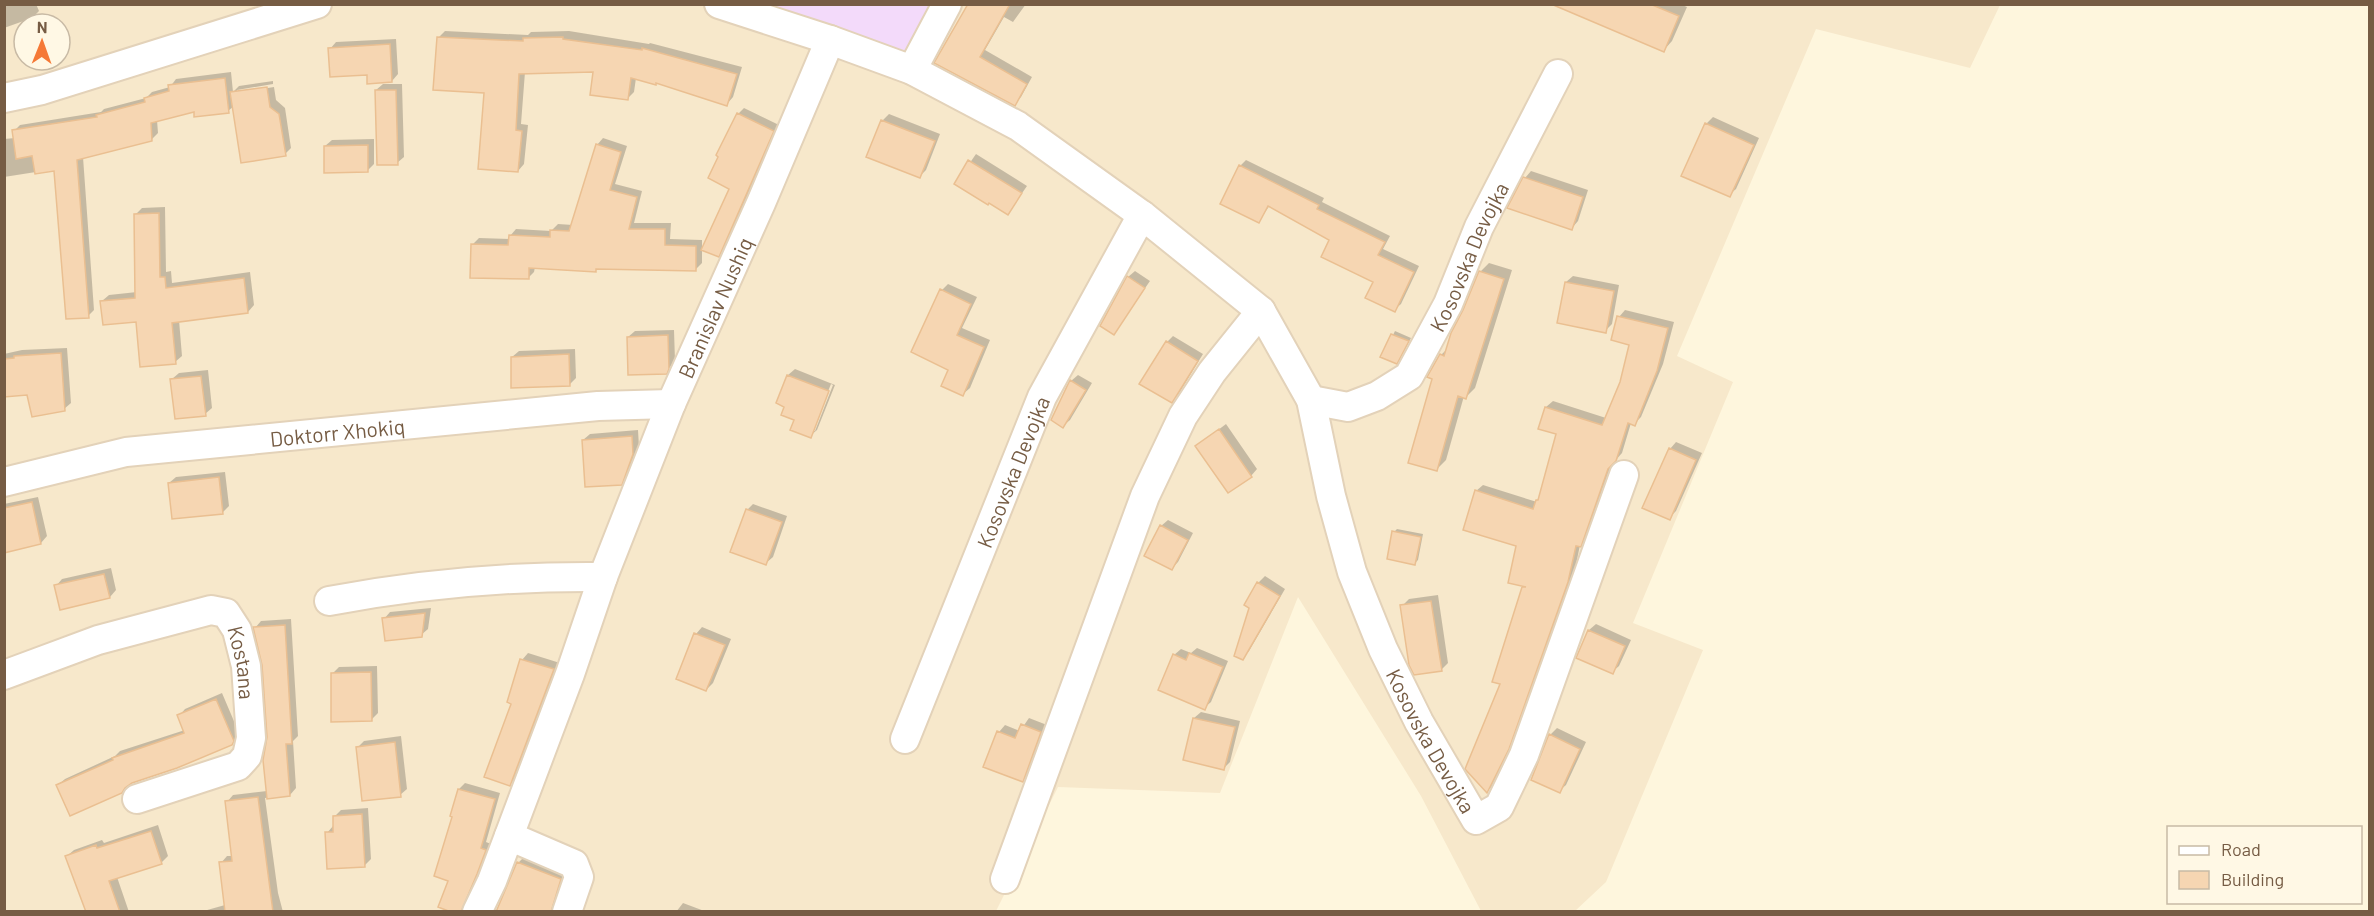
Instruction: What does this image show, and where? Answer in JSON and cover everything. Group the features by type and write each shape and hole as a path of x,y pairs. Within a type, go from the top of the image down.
{"street":[{"path":"4,98 42,90 317,4"},
{"name":"Kosovska Devojka","path":"719,4 830,40 912,70 1018,126 1142,214 1261,311 1311,400 1331,495 1357,583 1383,649 1419,722 1476,820 1499,807 1524,755 1624,475"},
{"path":"912,70 947,4"},
{"name":"Branislav Nushiq","path":"477,912 492,881 570,674 603,577 671,404 761,203 830,40"},
{"name":"Kosovska Devojka","path":"1311,400 1348,407 1377,396 1409,376 1449,304 1479,227 1558,74"},
{"name":"Kosovska Devojka","path":"905,739 1042,398 1142,214"},
{"path":"1005,879 1145,496 1183,416 1212,372 1261,311"},
{"name":"Doktorr Xhokiq","path":"4,482 126,452 598,406 671,404"},
{"path":"329,601 379,592 543,577 603,577"},
{"name":"Kostana","path":"4,675 109,637 211,610 226,613 237,630 246,666 251,738 247,756 238,766 137,799"},
{"path":"508,836 574,864 579,877 567,912"}],"shaded area":[{"path":"5,5 2000,5 1970,68 1816,29 1677,356 1733,382 1633,623 1703,650 1606,882 1575,911 1481,911 1421,796 1298,597 1220,793 1058,787 996,911 5,912"},
{"path":"770,5 940,5 910,53"}],"building":[{"path":"968,4 1010,4 980,57 1027,84 1015,106 934,63"},
{"path":"1551,4 1650,4 1679,16 1664,52"},
{"path":"437,37 523,41 523,38 563,37 563,39 642,50 642,48 737,74 727,106 656,83 656,85 631,78 628,100 590,95 593,72 519,74 516,130 522,131 518,172 478,169 484,93 433,90"},
{"path":"390,44 392,82 367,84 367,75 330,77 328,48"},
{"path":"225,78 229,113 194,117 194,112 151,123 152,141 77,160 89,318 66,319 54,171 35,174 32,156 16,159 12,130 97,117 96,115 145,102 144,98 169,91 168,85"},
{"path":"267,87 270,107 279,114 286,156 241,163 230,92"},
{"path":"375,90 396,90 398,165 377,165"},
{"path":"737,113 774,131 719,257 701,250 729,189 708,178 718,157 716,155"},
{"path":"881,120 935,141 920,178 866,157"},
{"path":"1705,123 1754,145 1730,197 1681,176"},
{"path":"596,144 621,152 610,190 637,197 629,229 665,229 665,245 696,246 696,271 596,269 596,272 529,268 529,279 470,278 471,244 508,245 509,235 550,237 550,230 569,231"},
{"path":"368,145 368,172 324,173 324,146"},
{"path":"968,160 1022,193 1008,215 954,184"},
{"path":"1239,165 1319,205 1317,209 1385,242 1378,255 1414,272 1395,312 1365,298 1373,282 1321,257 1329,240 1268,206 1259,223 1220,204"},
{"path":"1523,177 1583,197 1572,230 1507,208"},
{"path":"159,213 160,277 165,277 166,288 244,278 248,313 172,323 176,364 140,367 136,322 103,325 100,301 135,298 134,214"},
{"path":"1479,271 1504,279 1466,399 1458,396 1437,471 1408,463 1432,379 1427,377 1440,354 1444,356 1451,333"},
{"path":"1127,276 1145,288 1114,335 1100,326"},
{"path":"1565,282 1614,291 1606,333 1557,323"},
{"path":"940,289 971,304 957,335 984,347 963,396 941,386 948,370 911,352"},
{"path":"1617,316 1668,328 1657,371 1635,426 1628,423 1616,461 1608,469 1581,547 1576,546 1568,582 1509,749 1487,793 1465,769 1500,684 1492,682 1522,587 1526,587 1508,583 1516,546 1463,530 1475,490 1533,509 1538,500 1556,434 1538,429 1545,407 1602,425 1620,382 1629,345 1611,340"},
{"path":"1391,334 1409,341 1397,364 1380,357"},
{"path":"668,335 669,369 667,374 628,375 627,337"},
{"path":"1166,341 1198,361 1172,403 1139,384"},
{"path":"61,353 65,411 32,417 27,395 4,397 4,359 14,358 14,356"},
{"path":"569,354 570,386 511,388 511,357"},
{"path":"787,375 829,391 811,438 790,430 794,420 781,415 784,407 776,403"},
{"path":"201,376 206,416 175,419 170,379"},
{"path":"1070,380 1086,390 1063,428 1051,420"},
{"path":"1219,429 1252,477 1228,493 1195,446"},
{"path":"632,436 633,454 622,485 585,487 582,440"},
{"path":"1669,448 1696,460 1670,520 1642,508"},
{"path":"219,477 223,514 172,519 168,483"},
{"path":"32,502 41,544 4,553 4,508"},
{"path":"746,509 782,522 766,565 730,552"},
{"path":"1160,525 1188,540 1172,570 1144,556"},
{"path":"1392,531 1421,537 1415,565 1387,559"},
{"path":"104,574 110,598 60,610 54,585"},
{"path":"1257,582 1280,596 1243,660 1234,656 1249,608 1244,605"},
{"path":"1431,601 1442,671 1414,675 1409,665 1400,605"},
{"path":"425,613 422,637 385,641 382,618"},
{"path":"285,625 292,744 286,744 290,796 267,799 263,760 267,737 262,665 253,627"},
{"path":"1588,630 1625,646 1613,674 1576,658"},
{"path":"694,633 725,645 706,691 676,679"},
{"path":"1189,653 1223,667 1205,710 1158,690 1173,654 1186,660"},
{"path":"520,659 554,669 510,786 484,777 511,704 507,702"},
{"path":"371,672 372,721 331,722 331,673"},
{"path":"216,699 234,741 232,745 177,768 132,783 122,793 70,816 56,785 113,760 112,758 184,733 177,715"},
{"path":"1193,718 1235,727 1224,770 1183,760"},
{"path":"1021,724 1041,732 1023,782 983,767 997,731 1015,738"},
{"path":"1549,734 1580,749 1560,793 1531,780"},
{"path":"395,742 401,797 362,801 356,747"},
{"path":"458,789 495,799 481,848 486,850 477,874 461,912 451,912 438,907 448,881 434,876"},
{"path":"258,797 273,912 225,912 219,862 232,861 225,801"},
{"path":"362,814 365,867 327,869 325,832 333,832 333,816"},
{"path":"151,831 162,864 109,881 120,912 86,912 65,856 96,845 97,848"},
{"path":"517,862 561,879 551,912 496,912"}]}
